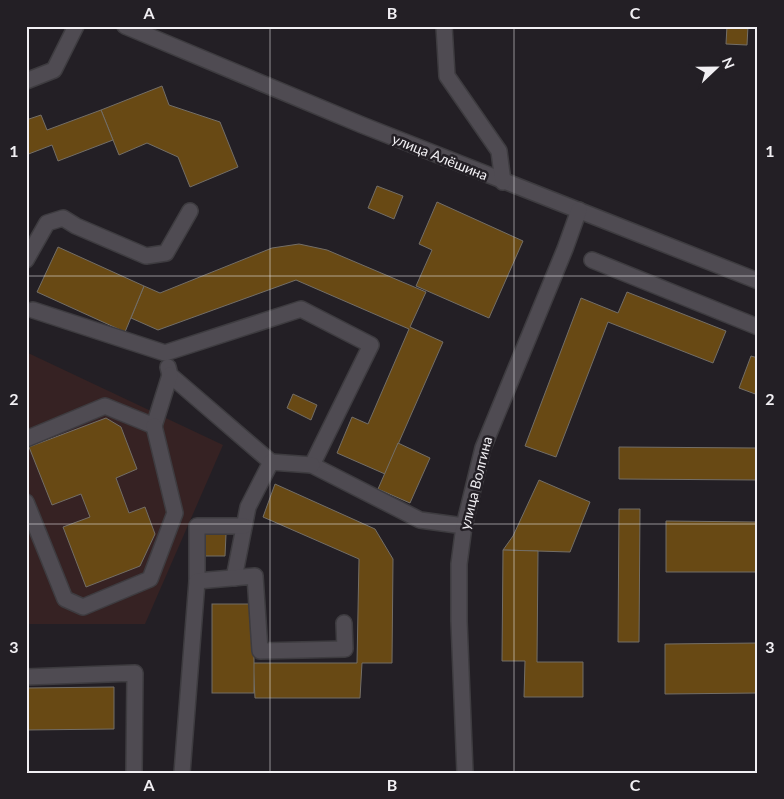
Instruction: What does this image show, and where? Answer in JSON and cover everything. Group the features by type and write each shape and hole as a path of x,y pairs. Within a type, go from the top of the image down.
{"street":[{"path":"26,81 54,70 76,26"},
{"name":"улица Алёшина","path":"124,26 503,182 758,281"},
{"path":"444,26 447,76 499,151 503,182"},
{"path":"26,260 46,224 63,218 76,226 146,256 166,254 190,210"},
{"name":"улица Волгина","path":"464,773 459,564 464,526 483,448 565,249 578,210"},
{"path":"592,260 758,326"},
{"path":"34,310 165,353 301,309 371,345 312,465"},
{"path":"26,502 65,599 83,607 150,579 175,513 154,426 170,375 165,353"},
{"path":"170,375 271,462 312,465 420,520 464,526"},
{"path":"26,439 105,406 154,426"},
{"path":"234,578 248,507 271,462"},
{"path":"182,773 197,581 197,526 244,526"},
{"path":"197,581 255,576 260,651 345,648 344,624"},
{"path":"26,677 136,673 134,773"}],"shaded area":[{"path":"26,352 223,445 145,624 26,624"}],"building":[{"path":"727,26 748,26 747,45 726,44"},
{"path":"162,86 169,105 220,122 238,167 190,187 178,157 147,143 119,155 101,110"},
{"path":"101,110 113,140 58,161 52,145 26,155 26,120 41,115 47,130"},
{"path":"377,186 403,196 394,219 368,208"},
{"path":"437,202 523,241 489,318 416,286 432,250 419,244"},
{"path":"299,244 327,250 426,292 410,327 443,342 385,474 337,453 352,417 368,424 409,329 296,280 158,330 131,318 144,286 160,293 272,248"},
{"path":"58,247 144,286 125,332 37,292"},
{"path":"627,292 726,331 713,363 608,322 556,457 525,446 581,298 618,313"},
{"path":"751,356 758,358 758,395 739,388"},
{"path":"293,394 317,405 311,420 287,408"},
{"path":"106,418 121,427 137,469 116,478 129,513 145,507 155,534 140,566 86,587 63,527 90,517 81,494 52,505 29,447"},
{"path":"398,443 430,458 410,503 378,489"},
{"path":"619,447 758,448 758,480 619,479"},
{"path":"539,480 590,502 570,552 503,550 513,536"},
{"path":"275,484 375,529 393,559 392,663 362,663 360,698 255,698 253,663 357,663 359,559 263,517"},
{"path":"619,509 640,509 639,642 618,642"},
{"path":"666,521 758,522 758,572 666,572"},
{"path":"204,532 226,534 225,556 203,556"},
{"path":"503,550 538,551 537,662 583,662 583,697 524,697 525,661 502,661"},
{"path":"212,604 254,604 254,693 212,693"},
{"path":"758,643 758,693 665,694 665,644"},
{"path":"114,687 114,729 26,730 26,688"}]}
